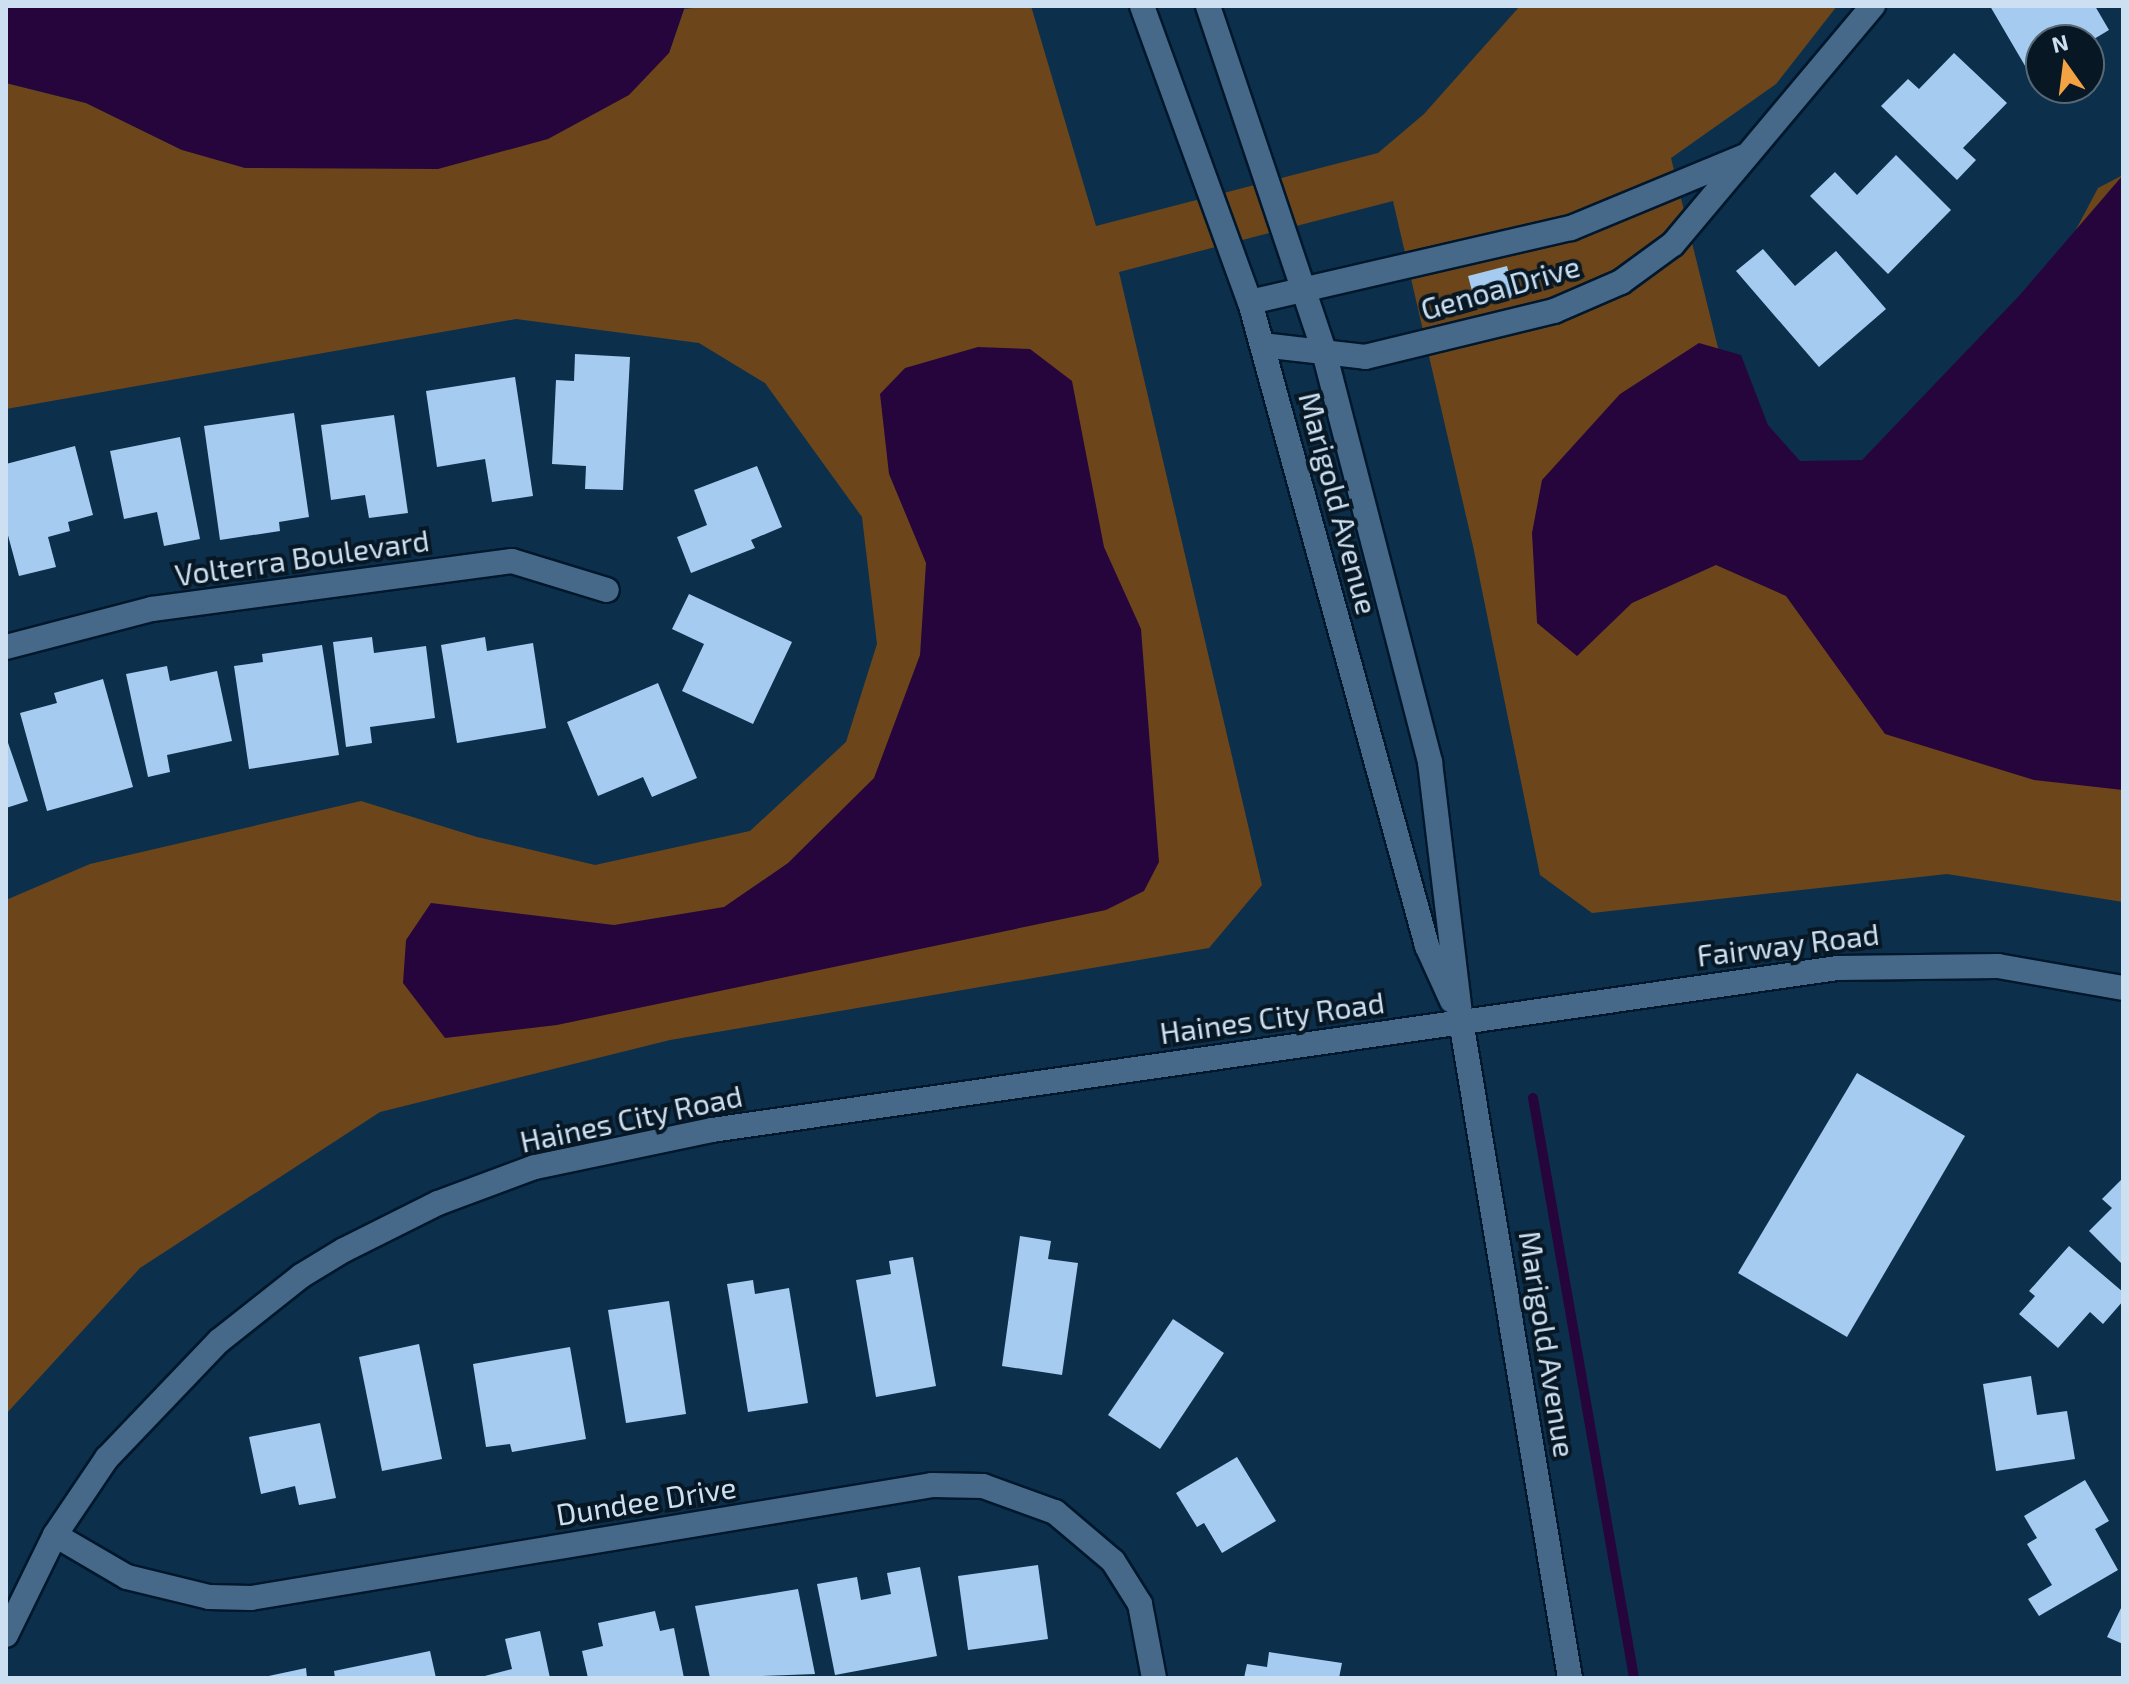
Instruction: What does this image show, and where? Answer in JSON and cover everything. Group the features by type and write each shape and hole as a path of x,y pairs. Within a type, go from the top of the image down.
{"street":[{"name":"Marigold Avenue","path":"1142,6 1250,302 1427,946 1461,1021"},
{"name":"Marigold Avenue","path":"1208,6 1323,348 1430,762 1461,1021 1570,1678"},
{"name":"Genoa Drive","path":"1262,345 1323,348 1365,357 1554,311 1621,282 1673,244 1873,6"},
{"name":"Genoa Drive","path":"1250,302 1571,228 1751,153"},
{"name":"Volterra Boulevard","path":"6,647 152,609 512,561 607,590"},
{"name":"Fairway Road","path":"1461,1021 1773,975 1898,964 1998,966 2123,988"},
{"name":"Haines City Road","path":"6,1635 55,1535 143,1416 257,1309 344,1250 486,1184 582,1155 685,1135 1461,1021"},
{"name":"Dundee Drive","path":"55,1535 127,1577 209,1597 251,1598 932,1485 983,1486 1055,1512 1113,1561 1140,1604 1154,1678"}],"shaded area":[{"path":"6,6 683,6 684,9 669,53 629,95 548,139 438,169 245,168 182,150 86,103 6,83"},
{"path":"712,6 1031,6 1096,226 1378,153 1424,114 1520,6 1837,6 1776,84 1671,158 1727,384 1768,467 1845,472 1929,413 2044,290 2098,188 2123,175 2123,902 1947,874 1592,913 1540,875 1473,546 1393,201 1119,272 1262,885 1209,948 670,1040 380,1112 140,1268 6,1414 6,900 90,864 361,801 477,837 595,865 750,831 846,742 877,644 862,517 765,383 699,343 516,319 6,409 6,83 86,103 182,150 669,53 684,9"},
{"path":"2123,175 2123,790 2034,780 1885,734 1786,596 1716,565 1632,603 1577,656 1537,623 1532,533 1542,480 1620,394 1699,343 1741,355 1768,425 1800,461 1862,460 2018,297"},
{"path":"978,347 1030,349 1072,381 1104,547 1141,629 1159,862 1144,891 1106,910 557,1025 445,1038 403,983 406,940 431,903 614,925 724,907 788,863 874,778 920,655 926,563 889,474 880,394 905,368"}],"building":[{"path":"1990,6 2095,6 2109,30 2105,32 2105,24 2025,24 2025,66"},
{"path":"1954,53 2007,103 1963,148 1976,160 1957,180 1881,106 1908,79 1919,89"},
{"path":"1896,155 1951,210 1888,274 1810,196 1835,172 1857,195"},
{"path":"1763,249 1795,286 1836,251 1886,309 1819,367 1736,271"},
{"path":"1507,266 1515,297 1476,306 1468,276"},
{"path":"575,354 630,357 623,490 585,489 586,466 552,464 556,380 574,381"},
{"path":"515,377 533,496 492,502 485,459 437,467 426,391"},
{"path":"294,413 309,517 279,522 280,531 220,540 204,426"},
{"path":"394,415 408,513 369,518 365,495 331,500 321,425"},
{"path":"180,437 200,539 164,546 157,512 124,519 110,451"},
{"path":"75,446 93,515 68,522 70,531 48,537 56,567 19,576 6,528 6,464"},
{"path":"757,466 782,527 751,540 755,548 691,573 677,537 707,525 694,490"},
{"path":"689,594 792,642 753,724 682,691 704,644 672,629"},
{"path":"372,637 374,653 426,646 435,718 370,727 372,743 346,747 333,642"},
{"path":"485,637 487,651 533,643 546,728 457,743 441,645"},
{"path":"322,645 339,755 249,769 234,666 263,662 262,654"},
{"path":"167,666 170,681 217,671 232,741 167,755 170,772 148,777 126,674"},
{"path":"103,679 133,787 47,811 20,713 57,703 54,693"},
{"path":"658,683 697,778 652,797 643,777 598,796 567,722"},
{"path":"6,737 28,801 6,808"},
{"path":"1857,1073 1965,1136 1847,1337 1738,1273"},
{"path":"2123,1178 2123,1265 2089,1231 2112,1208 2102,1199"},
{"path":"1020,1236 1051,1241 1048,1259 1078,1263 1062,1375 1002,1366"},
{"path":"2069,1246 2123,1292 2123,1301 2103,1324 2090,1312 2058,1348 2019,1314 2035,1296 2029,1291"},
{"path":"913,1257 936,1386 876,1397 856,1280 891,1274 889,1261"},
{"path":"753,1280 755,1294 789,1288 808,1403 748,1412 727,1284"},
{"path":"669,1301 686,1414 626,1423 608,1310"},
{"path":"1173,1319 1224,1353 1160,1449 1108,1415"},
{"path":"419,1344 442,1459 382,1471 359,1357"},
{"path":"570,1347 586,1439 512,1452 510,1444 486,1447 473,1364"},
{"path":"2031,1376 2037,1415 2067,1411 2075,1459 1996,1471 1983,1384"},
{"path":"320,1423 336,1498 299,1505 295,1486 261,1494 249,1437"},
{"path":"1237,1457 1276,1521 1222,1553 1204,1523 1197,1527 1176,1493"},
{"path":"2085,1480 2109,1521 2095,1529 2118,1570 2039,1616 2028,1599 2052,1585 2027,1544 2037,1538 2024,1516"},
{"path":"1038,1565 1048,1639 968,1650 958,1576"},
{"path":"920,1567 937,1656 835,1675 817,1584 857,1577 861,1600 891,1594 887,1573"},
{"path":"798,1589 815,1674 710,1678 695,1606"},
{"path":"2123,1604 2123,1644 2107,1637"},
{"path":"655,1611 660,1631 674,1628 684,1678 588,1678 582,1651 603,1646 598,1623"},
{"path":"540,1631 550,1678 477,1678 512,1669 505,1639"},
{"path":"430,1651 436,1678 335,1678 334,1671"},
{"path":"1269,1652 1342,1663 1339,1678 1244,1678 1247,1664 1267,1667"},
{"path":"306,1668 307,1678 264,1678 264,1677"}],"waterway":[{"path":"1533,1098 1634,1678"}]}
